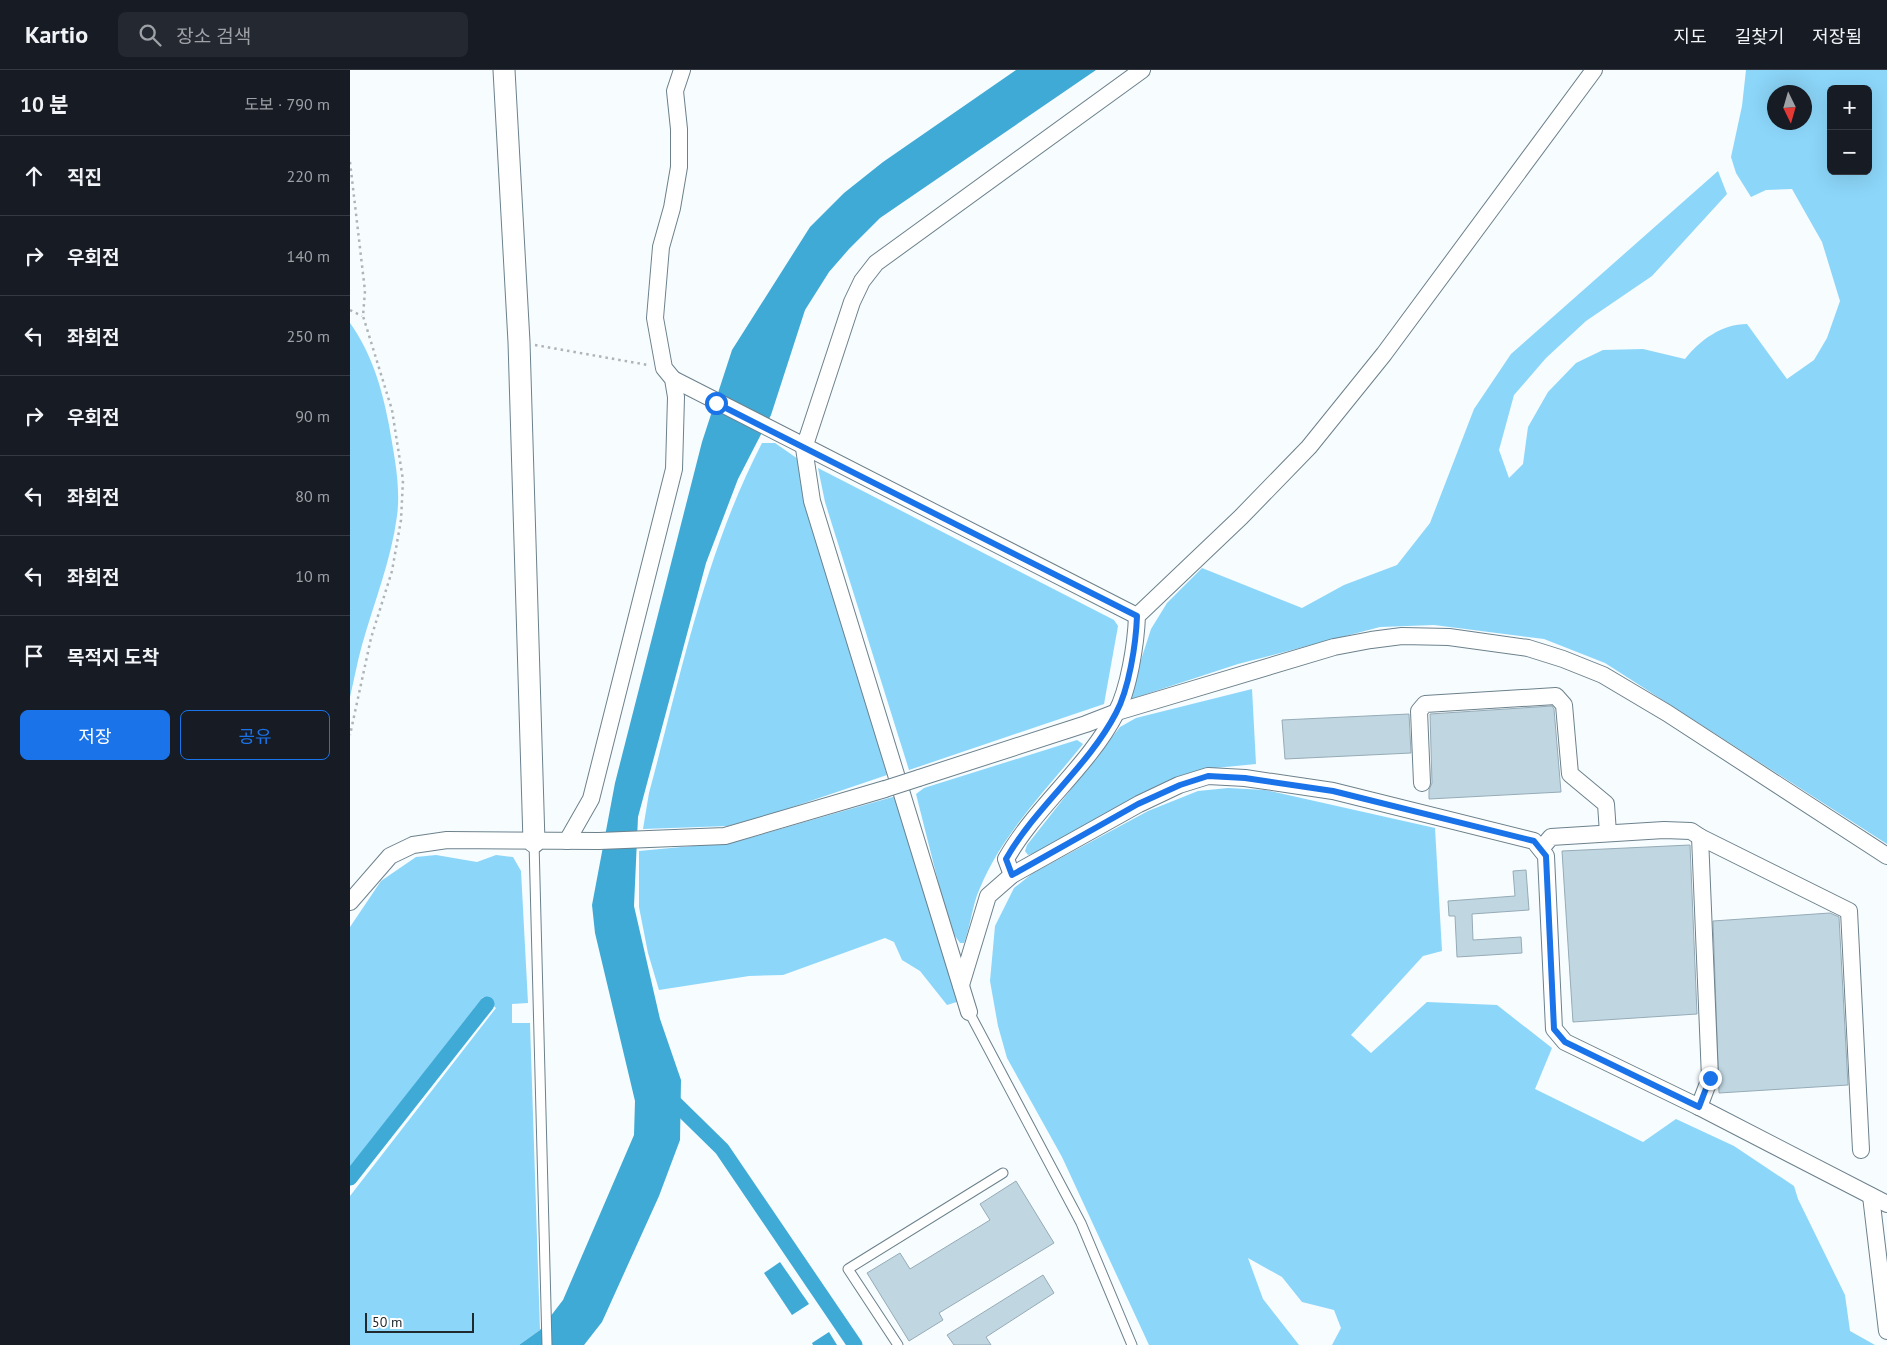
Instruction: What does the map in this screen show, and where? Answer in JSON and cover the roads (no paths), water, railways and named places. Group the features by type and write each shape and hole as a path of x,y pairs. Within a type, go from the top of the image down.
{"street":[{"path":"504,70 519,342 534,842"},
{"path":"567,841 591,799 674,469 676,396 668,373 655,318 661,247 672,208 678,167 679,129 675,91 682,70"},
{"path":"970,1012 812,501 804,448 852,302 862,281 876,263 1142,70"},
{"path":"1012,875 1006,859 1017,840 1097,743 1117,712 1136,647 1137,616 1241,517 1309,447 1384,354 1594,70"},
{"path":"668,373 716,403 1137,616"},
{"path":"350,902 390,856 413,845 447,840 534,842 725,836 884,789 1086,724 1117,712 1334,647 1402,636 1449,636 1528,648 1563,659 1603,675 1667,713 1887,856"},
{"path":"1422,783 1418,711 1425,704 1556,696 1564,705 1570,774 1606,804 1608,834"},
{"path":"961,985 988,896 1012,875 1138,804 1180,785 1208,776 1245,778 1333,791 1534,841 1546,856 1554,1029 1565,1042 1699,1107 1887,1204"},
{"path":"1541,849 1551,837 1673,830 1691,831 1849,911 1861,1150"},
{"path":"1699,1107 1710,1078 1700,837"},
{"path":"1871,1196 1887,1331"}],"lane":[{"path":"534,842 546,1345"},
{"path":"970,1012 1081,1223 1132,1345"},
{"path":"898,1345 848,1269 1003,1173"}],"waterway":[{"path":"350,1178 487,1004"},
{"path":"669,1097 722,1149 855,1345"}]}
